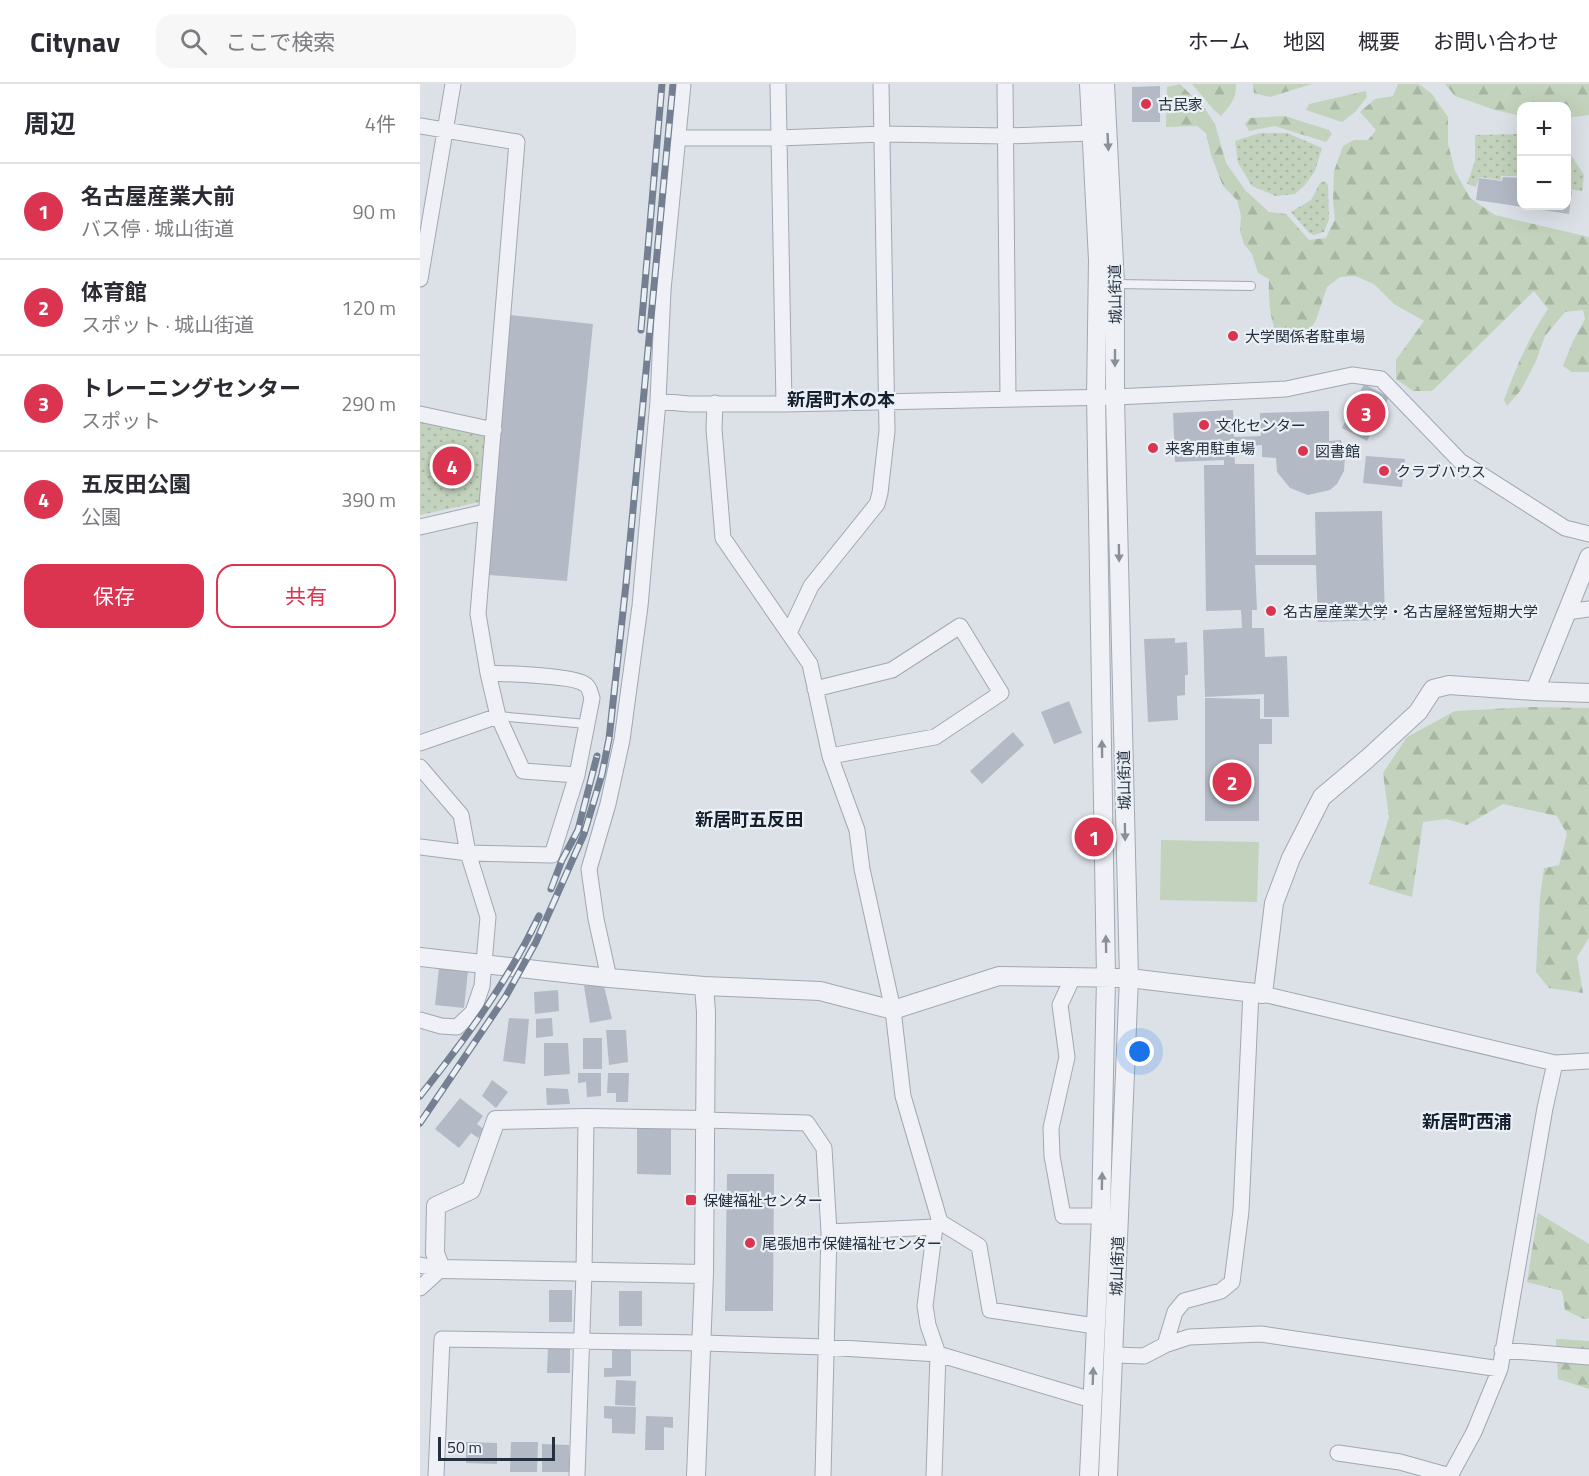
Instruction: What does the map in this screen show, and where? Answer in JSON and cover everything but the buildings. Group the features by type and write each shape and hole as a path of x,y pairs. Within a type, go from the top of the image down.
{"street":[{"path":"420,279 453,84"},
{"path":"609,978 596,919 589,869 608,804 622,740 640,606 658,401 663,290 683,84"},
{"path":"778,84 784,404"},
{"path":"789,633 811,586 877,504 880,492 886,431 881,84"},
{"path":"1005,84 1008,398"},
{"name":"城山街道","path":"1089,84 1098,260 1096,397 1106,977 1101,1216 1089,1476"},
{"name":"城山街道","path":"1105,84 1115,284 1115,397 1129,978 1108,1476"},
{"path":"420,126 517,142 478,614 498,716 523,771 577,775"},
{"path":"677,138 779,138 882,134 1005,136 1090,133"},
{"path":"658,401 784,404 1115,397 1286,389 1352,375 1381,379 1460,461 1565,528 1589,534"},
{"path":"715,404 714,429 723,538 810,663 830,756 857,830 862,869 893,1010 903,1096 938,1224 925,1306 928,1325 938,1354 934,1476"},
{"path":"420,414 494,430"},
{"path":"420,527 485,512"},
{"path":"1535,691 1589,557"},
{"path":"1567,612 1589,609"},
{"path":"815,689 892,670 960,626 1001,693 935,737 830,756"},
{"path":"420,847 468,853 552,855 577,775 592,698 585,684 571,679 488,673"},
{"path":"1165,1345 1175,1312 1184,1301 1221,1291 1232,1282 1241,1211 1257,993 1274,903 1291,858 1322,797 1418,712 1433,689 1449,685 1589,693"},
{"path":"420,744 498,716"},
{"path":"420,767 461,815 468,853 488,917 482,986 473,1012 457,1027 441,1026 420,1020"},
{"path":"420,957 609,978 704,986 820,991 893,1010 999,976 1129,978 1257,993 1556,1063 1589,1061"},
{"path":"1072,977 1060,1005 1068,1057 1051,1128 1052,1156 1063,1216 1101,1216"},
{"path":"696,1476 704,1274 706,1012 704,986"},
{"path":"1338,1453 1400,1462 1450,1476 1474,1432 1500,1369 1545,1108 1556,1063"},
{"path":"578,1476 586,1118"},
{"path":"441,1269 435,1253 436,1206 471,1190 496,1120 586,1118 807,1123 824,1148 830,1232 823,1476"},
{"path":"830,1232 938,1224 979,1245 990,1310 1095,1326"},
{"path":"420,1265 441,1269 704,1274"},
{"path":"420,1288 441,1269"},
{"path":"1114,1355 1144,1356 1165,1345 1189,1337 1261,1334 1500,1369"},
{"path":"436,1476 441,1339 702,1343 938,1354 1092,1400"},
{"path":"1502,1350 1589,1357"}],"lane":[{"path":"1115,284 1251,286"},
{"path":"498,716 588,724"}],"green space":[{"path":"1180,84 1205,109 1215,124 1226,163 1245,190 1269,212 1286,214 1309,240 1326,238 1335,219 1334,171 1343,146 1354,140 1368,140 1376,130 1360,112 1375,99 1393,96 1398,84 1419,84 1432,94 1448,117 1448,144 1455,171 1470,198 1495,215 1589,237 1589,372 1572,372 1563,366 1585,319 1583,310 1565,312 1545,336 1536,361 1521,390 1507,406 1504,400 1518,365 1528,342 1548,309 1534,291 1432,391 1413,391 1396,379 1396,360 1424,321 1394,304 1374,284 1355,276 1340,277 1327,287 1316,320 1308,333 1295,345 1281,343 1270,312 1269,279 1258,273 1252,254 1244,244 1240,231 1241,216 1237,200 1223,186 1211,155 1206,133 1197,126 1166,127 1167,87"},
{"path":"1192,84 1236,84 1234,98 1221,116"},
{"path":"1253,84 1312,84 1270,97 1254,93"},
{"path":"1445,84 1589,84 1589,115 1571,117 1571,102 1517,102 1517,115 1455,96"},
{"path":"1366,91 1367,97 1355,112 1342,122 1306,110 1309,104"},
{"path":"1285,116 1329,130 1332,134 1326,142 1275,126 1249,131 1245,124 1250,118"},
{"path":"1260,133 1287,133 1322,148 1315,171 1295,194 1276,196 1252,186 1238,163 1235,141"},
{"path":"1517,134 1517,176 1501,176 1501,180 1479,177 1476,187 1467,184 1475,161 1475,135"},
{"path":"1571,155 1584,175 1582,191 1571,190"},
{"path":"1325,181 1328,185 1329,219 1324,232 1314,235 1309,233 1291,212 1311,200 1320,183"},
{"path":"420,418 487,430 480,502 420,515"},
{"path":"1532,707 1589,708 1589,938 1577,957 1583,993 1549,988 1536,972 1544,868 1559,865 1567,834 1557,816 1503,804 1467,825 1446,819 1423,822 1412,897 1369,884 1389,817 1383,773 1407,737 1455,711"},
{"path":"1161,840 1259,842 1257,902 1160,900"},
{"path":"1538,1213 1589,1244 1589,1318 1584,1319 1565,1310 1562,1291 1527,1282"},
{"path":"1556,1339 1589,1341 1589,1389 1558,1379"}],"railway":[{"path":"641,330 662,84"},
{"path":"420,1123 506,996 536,942 584,834 602,774 609,739 626,584 673,84"},
{"path":"551,889 562,860 578,830 597,756"},
{"path":"420,1096 485,1009 527,941 539,916"}],"place":[{"name":"古民家","path":"1146,104"},
{"name":"大学関係者駐車場","path":"1233,336"},
{"name":"トレーニングセンター","path":"1366,413"},
{"name":"文化センター","path":"1204,425"},
{"name":"来客用駐車場","path":"1153,448"},
{"name":"図書館","path":"1303,451"},
{"name":"五反田公園","path":"452,466"},
{"name":"クラブハウス","path":"1384,471"},
{"name":"名古屋産業大学・名古屋経営短期大学","path":"1271,611"},
{"name":"体育館","path":"1232,782"},
{"name":"名古屋産業大前","path":"1094,837"},
{"name":"保健福祉センター","path":"691,1200"},
{"name":"尾張旭市保健福祉センター","path":"750,1243"}],"district":[{"name":"新居町木の本","path":"841,399"},
{"name":"新居町五反田","path":"749,819"},
{"name":"新居町西浦","path":"1467,1121"}]}
